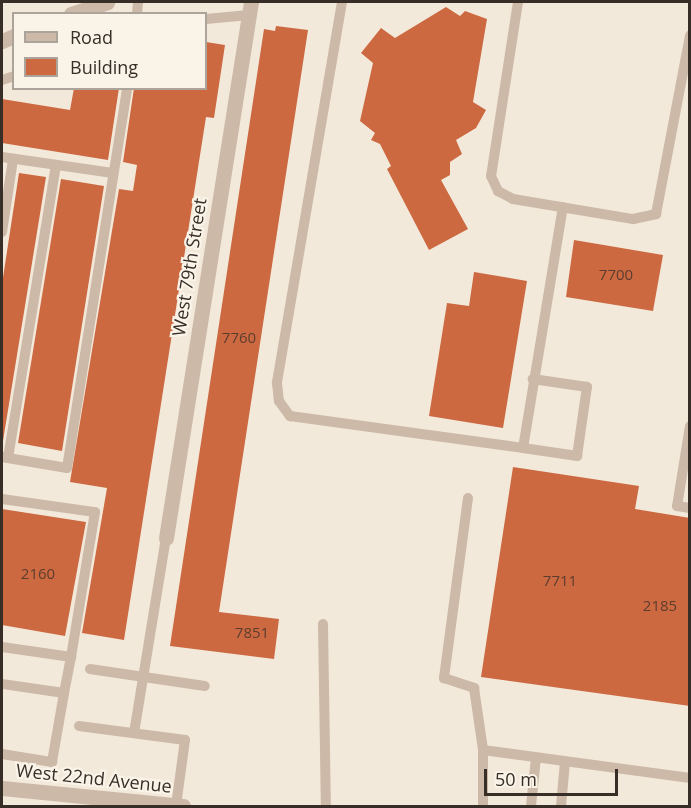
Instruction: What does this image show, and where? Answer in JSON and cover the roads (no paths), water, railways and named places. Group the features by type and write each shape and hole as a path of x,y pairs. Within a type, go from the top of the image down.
{"street":[{"path":"77,12 107,2"},
{"name":"West 79th Street","path":"166,538 250,8"},
{"name":"West 22nd Avenue","path":"2,788 54,801 183,807"}],"lane":[{"path":"342,2 277,383 279,401 298,420 577,456 587,387 533,379"},
{"path":"518,2 491,180 513,199 633,219 656,214 690,34"},
{"path":"207,19 250,8"},
{"path":"56,165 5,457 67,468 127,90"},
{"path":"2,232 7,158 113,173"},
{"path":"523,448 563,207"},
{"path":"690,426 677,506 690,508"},
{"path":"468,498 444,678 474,688 483,750 483,807"},
{"path":"2,499 95,512 52,762 2,754"},
{"path":"134,733 166,538"},
{"path":"324,624 326,807"},
{"path":"2,647 71,657"},
{"path":"90,669 205,686"},
{"path":"2,684 64,693"},
{"path":"79,726 185,740 176,806"},
{"path":"483,750 690,778"},
{"path":"531,807 536,758"},
{"path":"561,807 565,762"}]}
